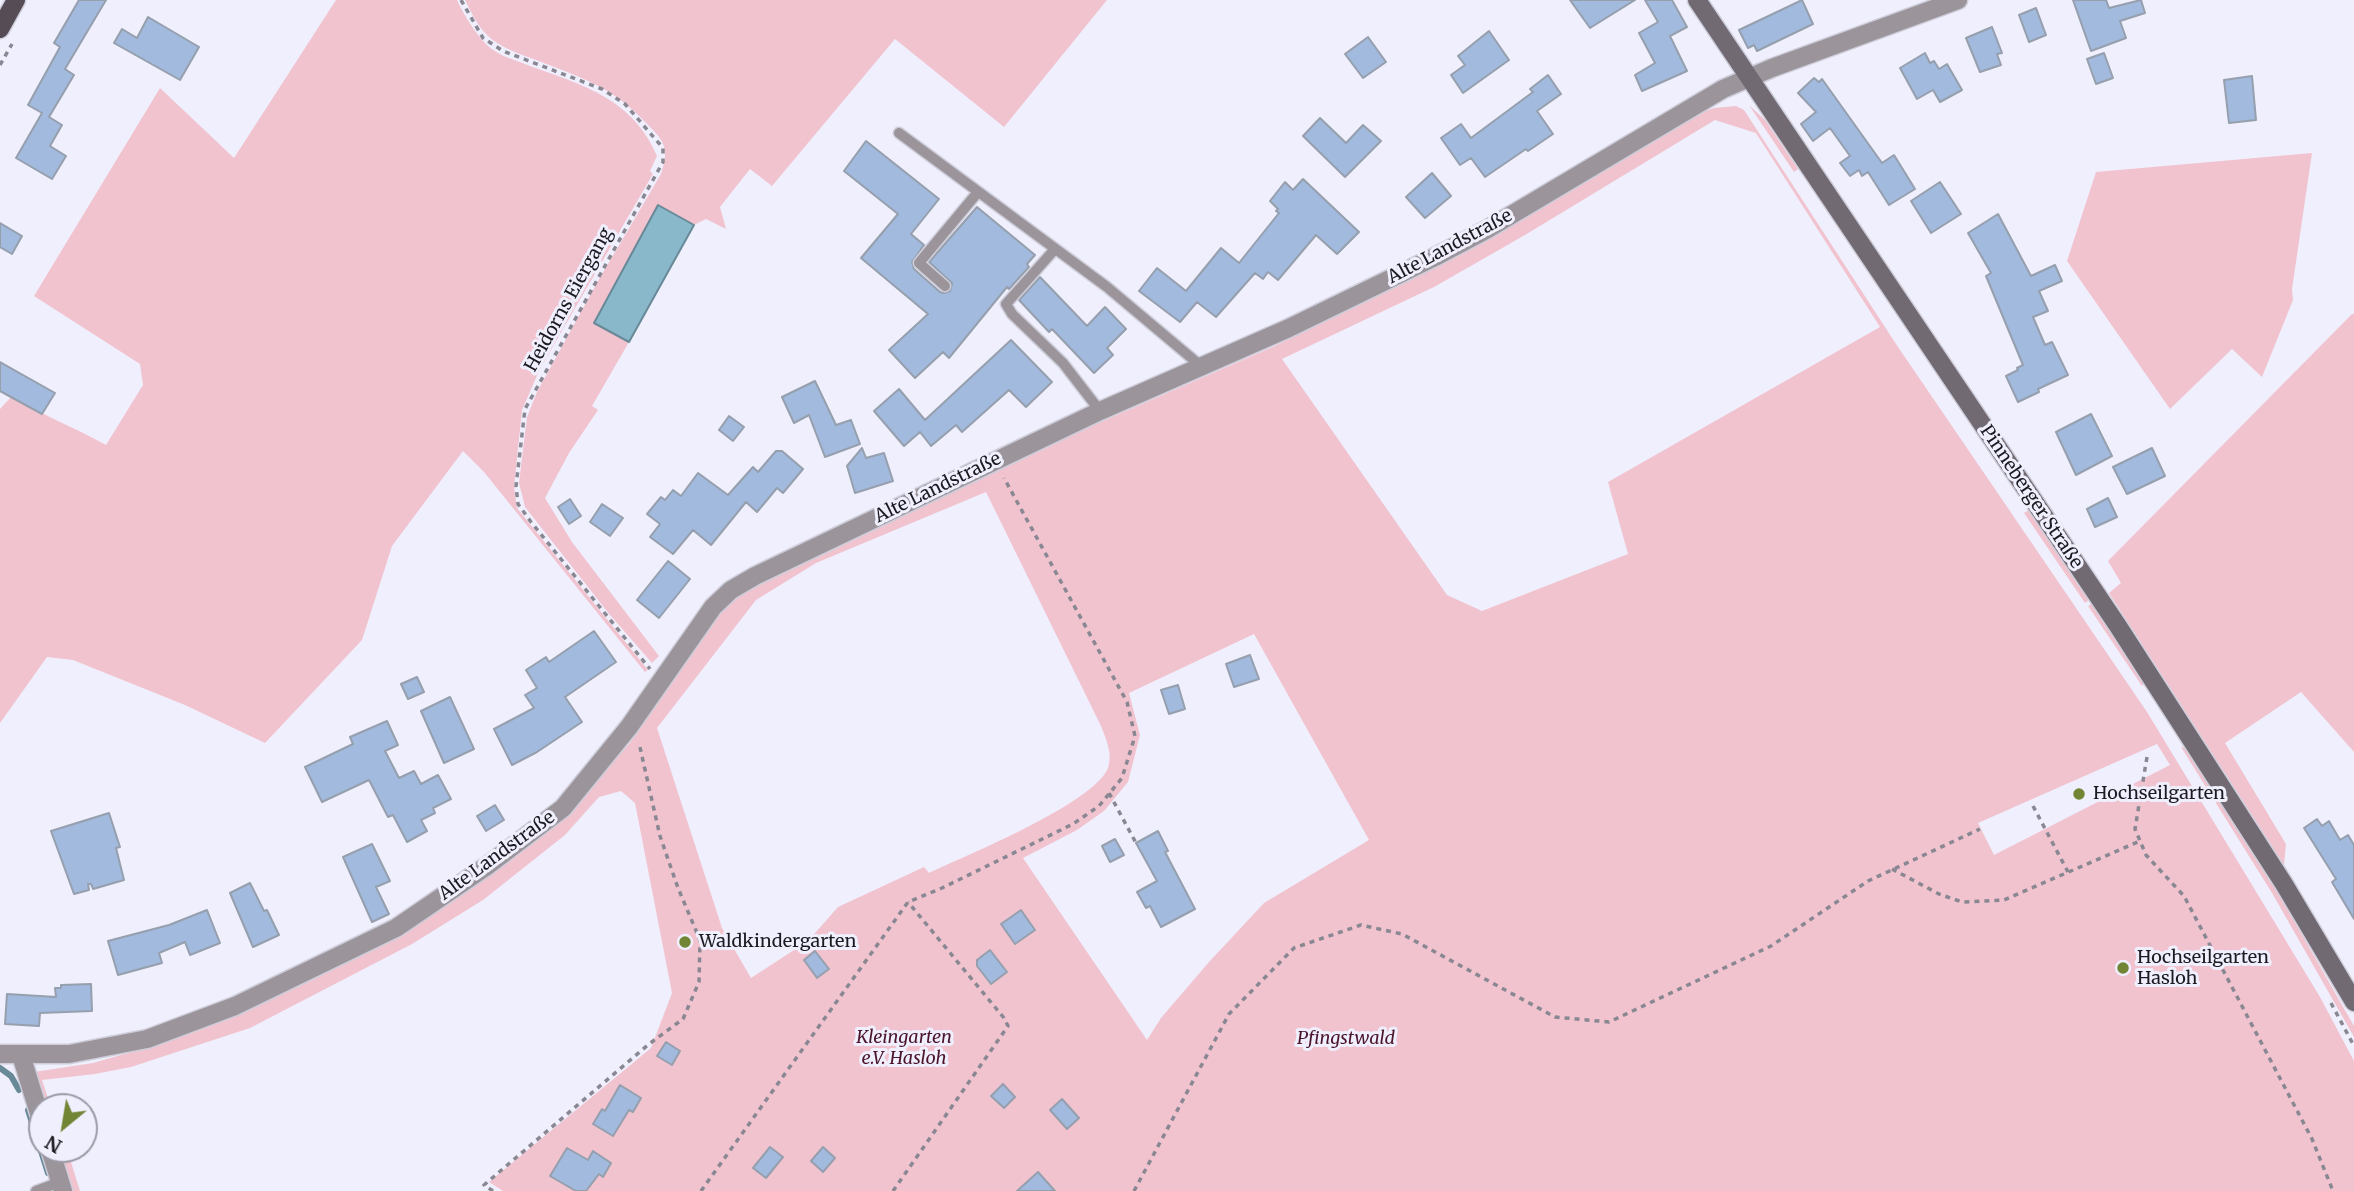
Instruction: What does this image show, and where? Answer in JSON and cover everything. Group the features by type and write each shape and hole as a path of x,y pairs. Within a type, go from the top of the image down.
{"main road":[{"path":"1,25 16,0"},
{"name":"Pinneberger Straße","path":"1697,0 2182,723 2284,884 2354,1002"}],"street":[{"name":"Alte Landstraße","path":"0,1054 69,1054 147,1039 235,1006 396,928 488,866 563,808 629,727 713,607 731,590 995,460 1289,328 1445,252 1707,97 1749,77 1958,0"},
{"path":"21,1055 33,1093"},
{"path":"54,1163 62,1187"}],"lane":[{"path":"899,134 1107,287 1201,366"},
{"path":"945,286 919,263 978,192"},
{"path":"1055,249 1006,304 1012,314 1063,363 1100,411"},
{"path":"36,1191 62,1187"}],"path":[{"name":"Heidorns Eiergang","path":"461,0 483,38 503,51 602,89 625,104 663,148 663,162 525,409 516,485 518,504 531,522 661,681"},
{"path":"701,1191 908,902 1073,824 1099,806 1122,778 1135,736 1127,702 1022,514 995,460"},
{"path":"493,1191 484,1185 649,1044 683,1019 699,982 700,940 660,836 638,740 629,727"},
{"path":"2147,757 2136,829 2140,841 2146,855 2184,896 2312,1139 2333,1191"},
{"path":"1109,793 1136,844"},
{"path":"2033,806 2068,872"},
{"path":"1134,1191 1229,1014 1294,948 1360,925 1402,934 1555,1017 1609,1022 1771,946 1868,881 1980,829"},
{"path":"1892,869 1939,894 1962,902 2004,900 2140,841"},
{"path":"893,1191 1008,1026 908,902"},
{"path":"2326,995 2354,1046"}],"green space":[{"path":"336,0 457,0 466,18 491,49 587,88 620,107 647,137 657,156 650,171 653,174 539,371 522,410 514,487 517,508 648,670 645,672 484,472 463,451 392,546 362,640 265,743 185,705 73,660 47,657 0,723 0,409 11,397 106,445 143,385 140,364 34,296 160,88 234,158"},
{"path":"465,0 1107,0 1004,127 895,39 772,186 750,169 720,207 726,229 706,219 694,225 658,206 594,322 629,342 592,406 598,410 569,453 545,498 572,542 659,656 652,663 610,615 525,507 519,483 527,417 537,392 661,174 665,149 649,126 606,90 493,40 478,24"},
{"path":"1749,105 1765,120 1798,169 1794,172"},
{"path":"1736,106 1744,110 1896,344 2147,712 2320,997 2354,1061 2354,1191 503,1191 489,1182 651,1048 672,993 635,803 621,791 599,797 565,835 483,900 412,944 250,1028 131,1067 42,1080 46,1093 41,1093 34,1072 93,1063 159,1044 245,1012 399,934 574,804 630,743 715,614 736,593 984,473 1277,345 1491,236 1694,115 1714,108","holes":["1715,120 1756,133 1880,327 1608,482 1628,554 1482,611 1447,595 1282,359 1434,287","986,492 1101,726 1110,757 1108,768 1098,782 1079,797 1027,827 929,873 924,867 838,907 808,941 751,978 722,928 657,728 756,600 816,563","1254,634 1369,840 1264,903 1161,1018 1147,1040 1023,858 1077,830 1104,811 1128,782 1140,735 1129,693","2157,744 2170,765 1994,855 1978,823"]},
{"path":"2312,153 2292,289 2293,300 2262,377 2232,349 2170,409 2067,261 2096,172"},
{"path":"2352,314 2354,752 2301,692 2225,743 2286,844 2284,865 2109,593 2121,583 2108,561"},
{"path":"2029,510 2090,599 2085,603 2024,513"},
{"path":"2093,603 2145,682 2142,686 2088,606"},
{"path":"2181,747 2194,755 2281,898 2354,1026 2354,1037 2272,893"},
{"path":"61,1163 71,1163 80,1191 70,1191"}],"water":[{"path":"658,205 694,225 629,342 594,323"}],"building":[{"path":"79,0 106,0 65,69 74,75 49,117 62,125 50,146 66,156 52,179 16,158 42,113 28,105 60,47 54,43"},
{"path":"1570,0 1635,0 1590,28"},
{"path":"1645,0 1672,0 1687,27 1670,36 1687,71 1642,91 1635,75 1655,63 1639,33 1658,22"},
{"path":"1802,0 1813,24 1757,51 1754,45 1748,48 1739,30"},
{"path":"2073,0 2106,0 2109,8 2141,0 2145,13 2120,21 2126,38 2091,51"},
{"path":"2036,8 2046,35 2029,42 2019,15"},
{"path":"148,17 199,47 180,80 114,43 122,29 137,38"},
{"path":"1992,27 2002,53 1997,54 2001,65 1980,72 1966,38"},
{"path":"1489,31 1509,60 1463,93 1451,75 1465,65 1458,56"},
{"path":"1368,37 1386,62 1363,78 1345,54"},
{"path":"1925,53 1930,63 1934,61 1939,69 1947,64 1962,90 1940,102 1933,90 1917,99 1900,68"},
{"path":"2104,53 2113,78 2096,84 2087,59"},
{"path":"1548,75 1561,94 1537,111 1553,134 1485,177 1471,158 1460,165 1441,138 1461,124 1471,138 1533,92 1530,89"},
{"path":"2252,76 2256,120 2229,123 2224,80"},
{"path":"1814,78 1819,82 1822,79 1882,163 1894,155 1915,189 1889,205 1868,172 1862,176 1859,170 1850,176 1840,163 1850,156 1830,128 1813,141 1801,124 1816,112 1798,93"},
{"path":"1320,118 1346,143 1363,125 1381,141 1345,177 1303,136"},
{"path":"866,141 939,199 911,234 924,245 912,262 914,269 940,292 950,291 952,283 929,262 977,207 1035,255 1027,264 1029,267 1009,289 1007,287 949,358 943,352 915,378 889,350 928,314 861,258 898,214 844,171"},
{"path":"1432,173 1451,196 1425,218 1406,197"},
{"path":"1303,179 1359,232 1337,254 1316,235 1278,280 1268,272 1263,279 1255,273 1216,317 1197,302 1180,322 1139,291 1157,268 1186,291 1221,248 1239,263 1279,213 1270,201 1285,182 1293,190"},
{"path":"1940,182 1961,214 1931,233 1911,201"},
{"path":"1998,214 2031,276 2055,265 2062,281 2039,291 2048,311 2033,317 2045,345 2052,342 2068,375 2018,402 2006,376 2023,365 1986,276 1991,273 1968,233"},
{"path":"0,223 22,236 12,254 0,247"},
{"path":"1040,277 1087,326 1105,307 1126,329 1107,348 1113,355 1094,373 1052,329 1049,332 1019,300"},
{"path":"1011,340 1052,382 1026,407 1009,390 962,432 956,425 931,446 920,432 904,446 874,411 899,389 925,420"},
{"path":"0,362 55,393 42,414 0,391"},
{"path":"815,381 836,425 851,420 860,444 825,457 809,415 794,423 782,397"},
{"path":"2091,414 2112,456 2076,475 2056,432"},
{"path":"729,416 744,427 733,441 719,430"},
{"path":"862,448 866,458 884,453 893,481 855,493 847,466"},
{"path":"2152,448 2165,476 2127,494 2113,467"},
{"path":"776,451 782,451 803,469 783,493 777,488 757,512 746,502 711,545 693,530 673,554 650,537 660,524 647,514 661,497 665,500 673,490 681,496 698,473 728,495 753,467 758,472"},
{"path":"2108,498 2117,517 2095,527 2087,509"},
{"path":"570,499 581,516 569,524 558,507"},
{"path":"602,504 623,518 610,536 590,522"},
{"path":"668,561 690,579 659,618 637,600"},
{"path":"594,631 616,662 565,697 582,722 512,765 494,729 534,708 525,695 537,688 526,670 546,657 549,662"},
{"path":"1250,655 1259,679 1234,687 1226,664"},
{"path":"417,677 424,692 408,699 401,684"},
{"path":"1178,685 1185,709 1169,714 1161,690"},
{"path":"450,697 474,749 444,763 421,711"},
{"path":"387,721 398,745 385,751 399,778 414,771 421,784 438,775 451,799 433,808 435,813 421,820 427,831 407,842 393,815 388,817 369,780 322,802 305,767 353,744 350,737"},
{"path":"495,805 504,820 486,831 477,816"},
{"path":"109,813 120,847 116,848 124,880 93,889 91,884 88,884 89,890 74,894 51,831"},
{"path":"2317,819 2322,826 2329,821 2340,840 2348,835 2354,845 2354,919 2332,882 2336,879 2304,828"},
{"path":"1158,831 1168,851 1165,852 1195,909 1161,927 1150,906 1146,908 1137,892 1157,881 1136,843"},
{"path":"1115,839 1124,855 1110,862 1102,846"},
{"path":"372,844 390,881 376,887 389,914 372,922 343,857"},
{"path":"250,883 279,935 253,947 230,893"},
{"path":"207,910 220,943 190,955 185,942 159,953 162,963 118,975 108,941 169,925"},
{"path":"1021,910 1035,930 1015,944 1001,924"},
{"path":"990,950 1007,972 991,984 977,966 977,960"},
{"path":"815,951 829,969 817,978 804,960"},
{"path":"91,984 92,1011 40,1013 39,1026 5,1024 7,994 56,997 55,988 61,988 61,985"},
{"path":"666,1042 680,1051 672,1065 657,1056"},
{"path":"1003,1084 1015,1097 1004,1108 991,1096"},
{"path":"620,1085 641,1098 633,1112 629,1110 613,1136 593,1124 602,1109 605,1111"},
{"path":"1062,1099 1079,1118 1067,1129 1050,1110"},
{"path":"770,1147 783,1157 766,1178 753,1168"},
{"path":"823,1147 835,1158 823,1172 811,1161"},
{"path":"567,1148 588,1160 593,1151 611,1163 603,1177 599,1174 586,1191 576,1191 550,1176"},
{"path":"1038,1172 1055,1191 1017,1191"}],"waterway":[{"path":"0,1068 11,1076 19,1090"},
{"path":"45,1163 48,1173"}],"place":[{"name":"Hochseilgarten","path":"2079,794"},
{"name":"Waldkindergarten","path":"685,942"},
{"name":"Hochseilgarten Hasloh","path":"2123,968"}],"park label":[{"name":"Pfingstwald","path":"1346,1039"},
{"name":"Kleingarten e.V. Hasloh","path":"904,1048"}]}
